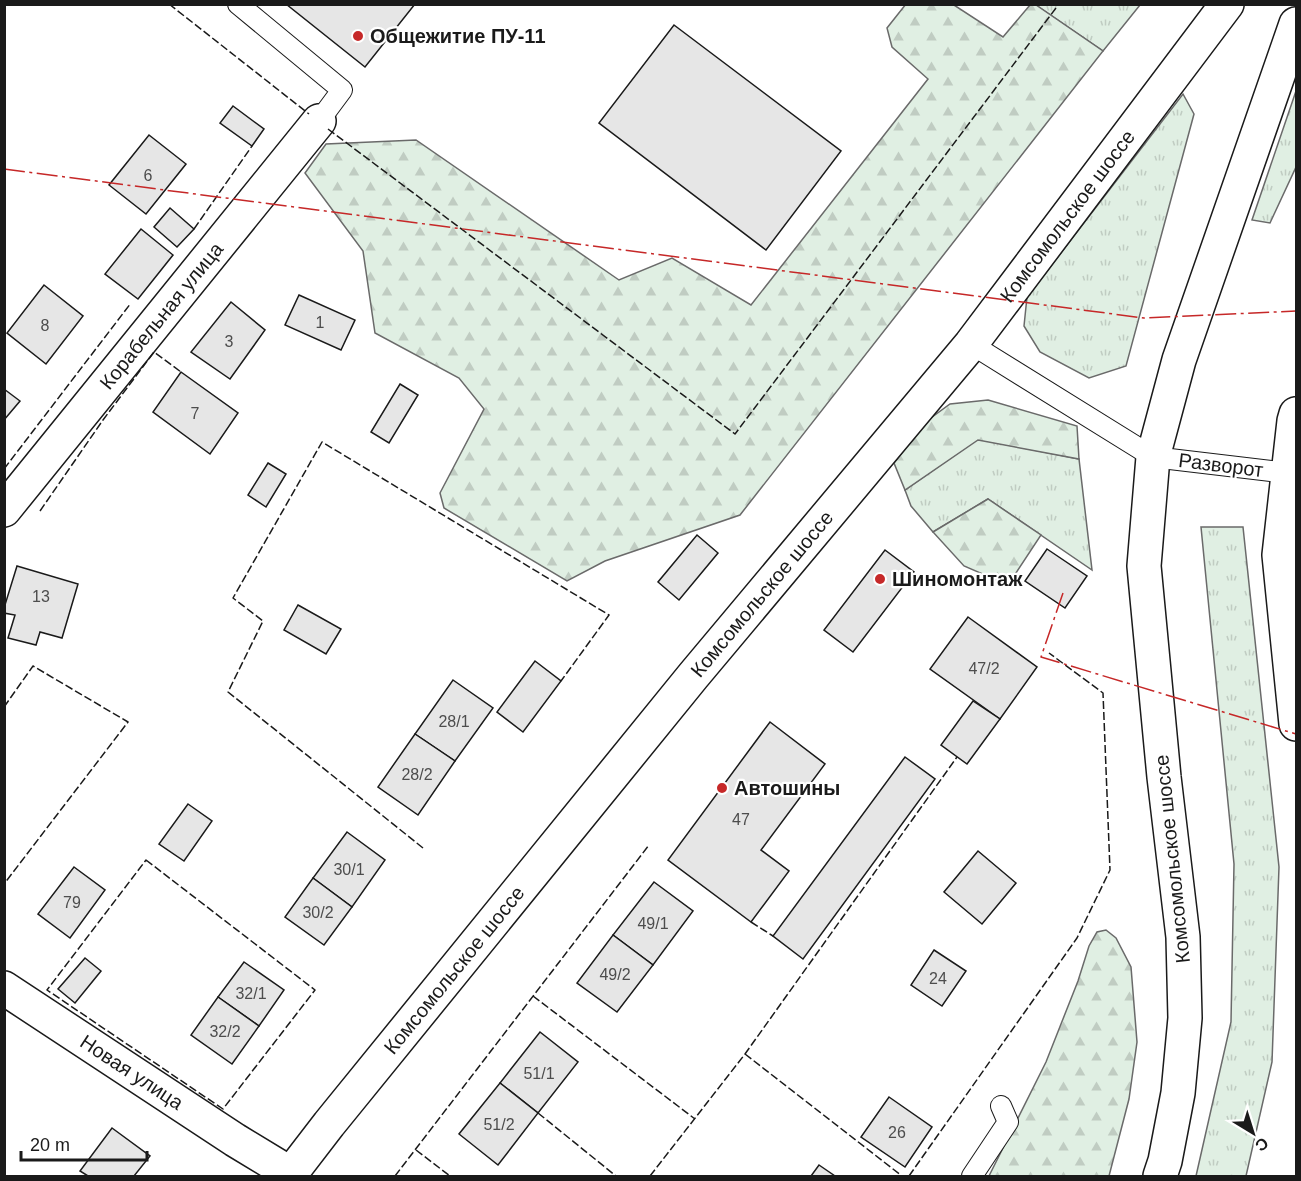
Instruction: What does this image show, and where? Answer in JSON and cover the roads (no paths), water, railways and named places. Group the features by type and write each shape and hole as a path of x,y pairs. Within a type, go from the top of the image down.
{"street":[{"name":"Комсомольское шоссе","path":"290,1175 693,676 971,344 1227,4"},
{"name":"Комсомольское шоссе","path":"1160,1176 1178,1094 1185,1018 1183,937 1164,777 1144,566 1153,457 1179,360 1296,24"},
{"name":"Корабельная улица","path":"4,510 319,122"},
{"path":"1296,414 1279,555 1296,724"},
{"name":"Новая улица","path":"4,988 290,1175"}],"lane":[{"path":"238,4 342,90 319,122"},
{"path":"971,344 1153,457"},
{"name":"Разворот","path":"1153,457 1288,473"},
{"path":"972,1176 1008,1122 1001,1106"}],"place":[{"name":"Общежитие ПУ-11","path":"358,36"},
{"name":"Шиномонтаж","path":"880,579"},
{"name":"Автошины","path":"722,788"}]}
